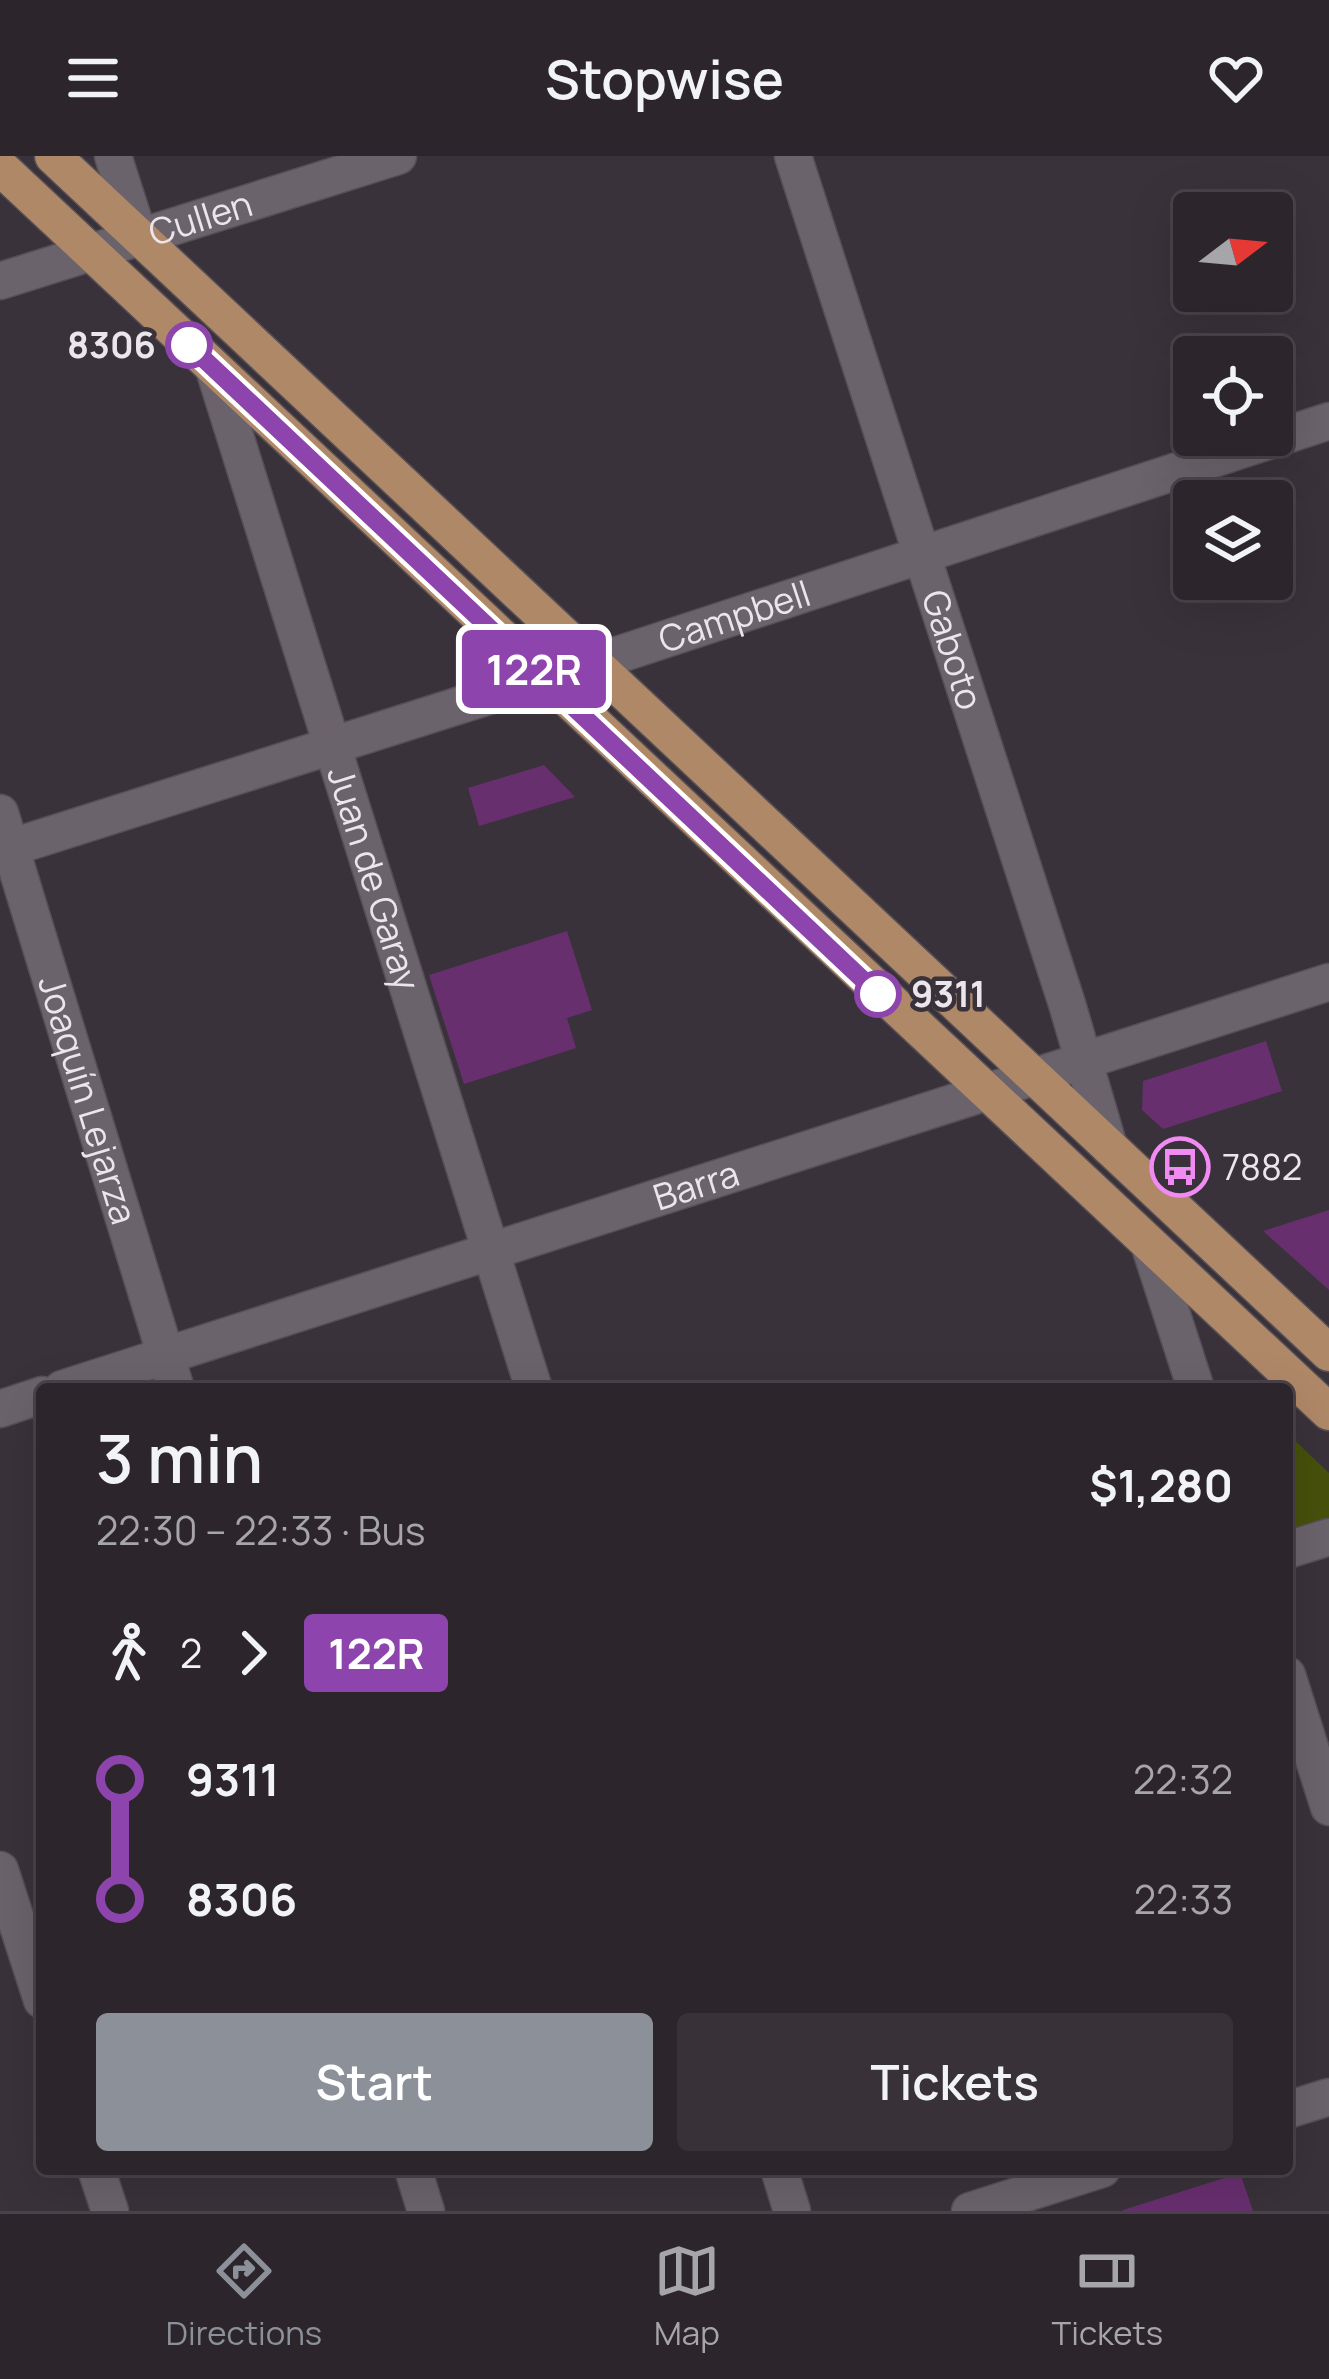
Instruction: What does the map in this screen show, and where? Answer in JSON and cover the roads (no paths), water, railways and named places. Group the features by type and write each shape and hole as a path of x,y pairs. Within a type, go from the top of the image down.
{"main road":[{"path":"52,156 1329,1353"},
{"path":"0,167 1329,1412"}],"street":[{"path":"113,156 139,237"},
{"name":"Cullen","path":"0,280 398,156"},
{"name":"Gaboto","path":"793,156 1109,1147"},
{"name":"Juan de Garay","path":"214,369 532,1383"},
{"name":"Campbell","path":"4,837 332,744 592,663 1329,421"},
{"name":"Joaquín Lejarza","path":"4,837 171,1373"},
{"name":"Barra","path":"103,1383 171,1373 491,1251 1329,982"},
{"path":"1151,1250 1194,1383"},
{"path":"0,1409 36,1398"},
{"path":"1293,1548 1329,1537"},
{"path":"1293,1694 1329,1807"},
{"path":"0,1870 36,1985"},
{"path":"1293,2108 1329,2097"},
{"path":"98,2175 110,2211"},
{"path":"415,2175 426,2211"},
{"path":"781,2175 792,2211"},
{"path":"970,2211 1083,2175"}],"place":[{"name":"8306","path":"189,345"},
{"name":"9311","path":"878,994"},
{"name":"7882","path":"1180,1167"}]}
